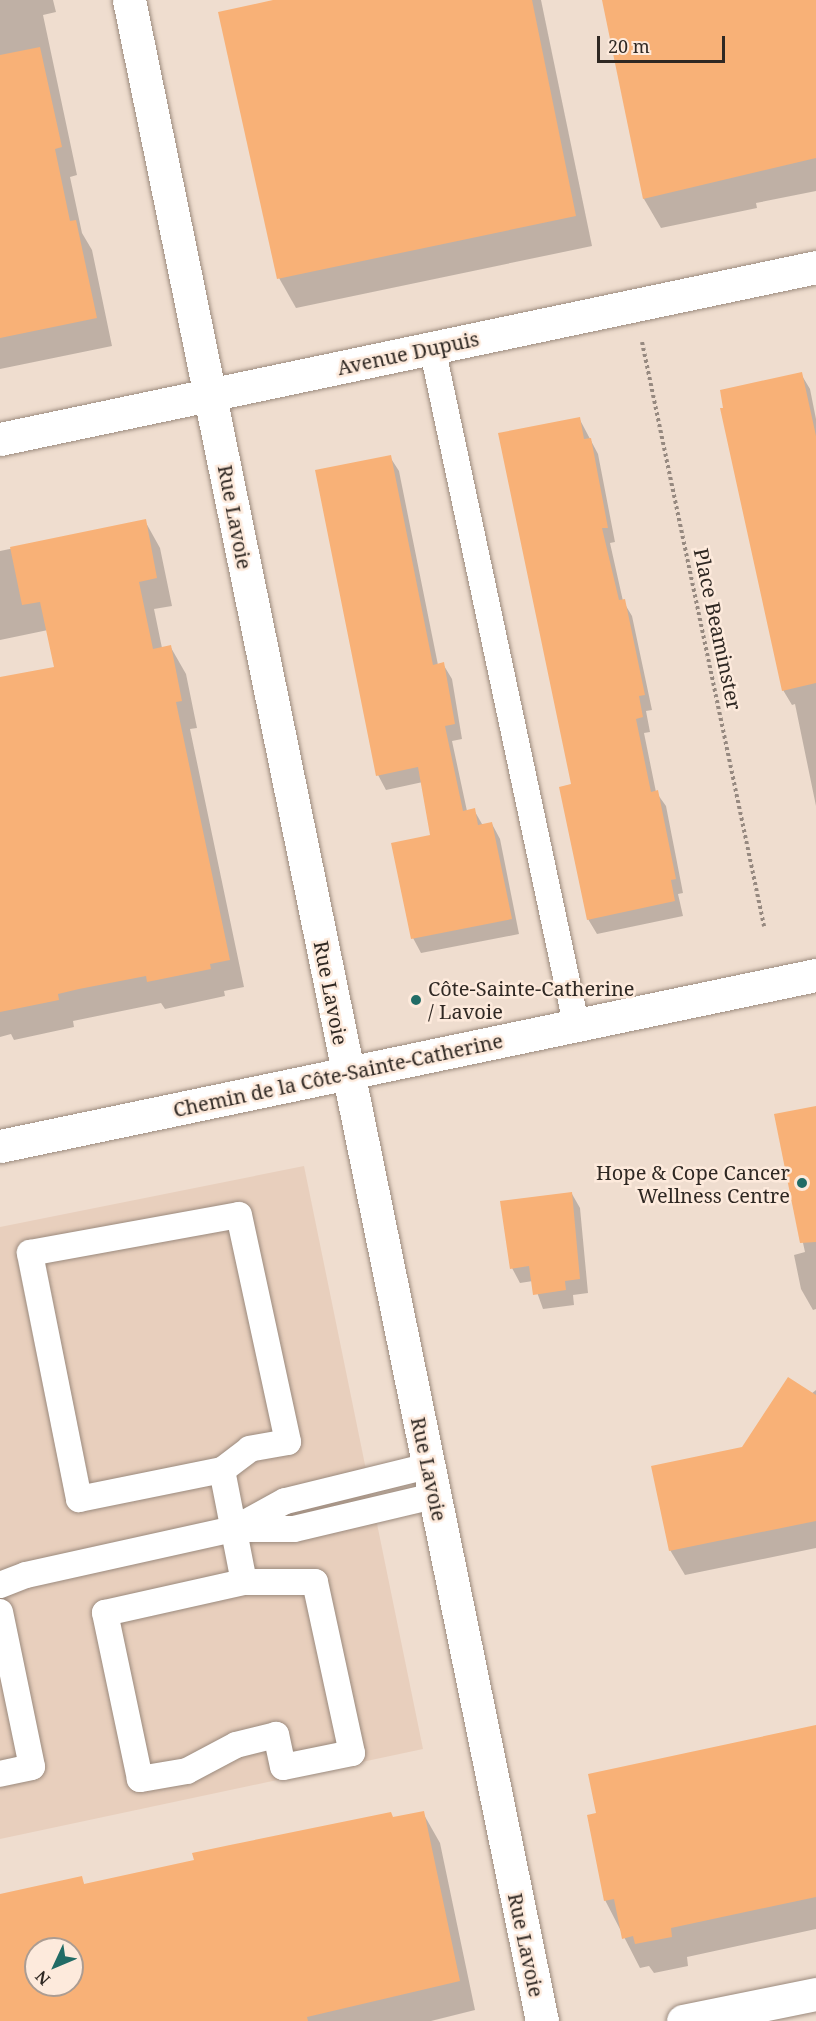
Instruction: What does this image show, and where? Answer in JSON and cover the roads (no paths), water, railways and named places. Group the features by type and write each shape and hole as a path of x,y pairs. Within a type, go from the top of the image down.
{"street":[{"name":"Rue Lavoie","path":"129,0 211,394 347,1075 543,2021"},
{"name":"Avenue Dupuis","path":"0,439 816,267"},
{"name":"Chemin de la Côte-Sainte-Catherine","path":"0,1146 816,975"},
{"path":"683,2021 816,1994"}],"lane":[{"path":"432,347 576,1024"},
{"path":"239,1215 288,1442 249,1449 222,1470 78,1499 30,1253 239,1215"},
{"path":"222,1470 244,1582"},
{"path":"0,1585 26,1575 234,1529 285,1501 431,1481"},
{"path":"244,1582 315,1582 352,1753 283,1767 276,1735 236,1745 187,1771 140,1779 105,1613 244,1582"},
{"path":"0,1612 32,1767 0,1774"}],"place":[{"name":"Côte-Sainte-Catherine / Lavoie","path":"416,1000"},
{"name":"Hope & Cope Cancer Wellness Centre","path":"802,1183"}]}
